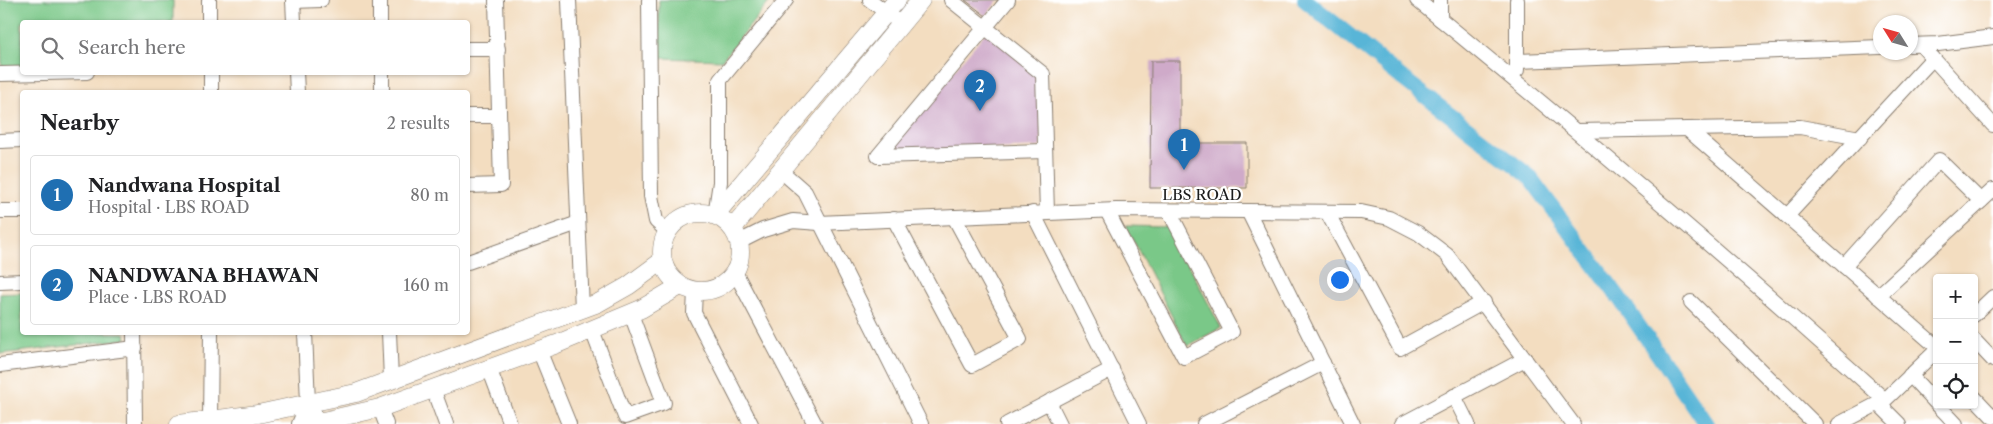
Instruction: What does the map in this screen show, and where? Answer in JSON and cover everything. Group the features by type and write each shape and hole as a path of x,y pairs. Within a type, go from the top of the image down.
{"street":[{"path":"209,0 209,20"},
{"path":"294,20 293,0 321,0"},
{"path":"380,0 380,20"},
{"path":"470,186 501,185 496,0"},
{"path":"569,0 582,309"},
{"path":"649,0 651,196 656,221 667,231"},
{"path":"715,215 720,182 720,80 786,0"},
{"path":"870,0 891,6 902,23"},
{"path":"736,235 780,170 921,0"},
{"path":"952,0 1043,74 1045,151 1040,213 1139,424"},
{"path":"1008,0 878,156 1045,151"},
{"path":"1417,0 1577,131 1783,307 1881,402 1899,424"},
{"path":"1440,0 1440,19"},
{"path":"1517,0 1517,81"},
{"path":"715,215 891,6"},
{"path":"1918,45 1993,37"},
{"path":"1517,61 1873,46"},
{"path":"1918,47 1933,58 1993,125"},
{"path":"470,49 498,50"},
{"path":"1787,216 1933,58"},
{"path":"0,74 20,74"},
{"path":"211,75 211,90"},
{"path":"296,75 297,90"},
{"path":"382,75 382,90"},
{"path":"470,116 499,116"},
{"path":"1577,131 1800,127 1860,138"},
{"path":"1687,129 1878,296 1933,349"},
{"path":"0,141 20,140"},
{"path":"1844,266 1939,160 1981,200"},
{"path":"780,170 804,192 921,424"},
{"path":"1878,296 1993,190"},
{"path":"0,211 20,211"},
{"path":"1107,211 1184,358 1232,332 1169,211"},
{"name":"LBS ROAD","path":"736,235 763,230 793,221 819,223 1107,211 1361,212 1389,218 1418,234 1447,255 1484,302 1573,424"},
{"path":"1248,211 1353,424"},
{"path":"706,212 715,215 736,235 740,257 734,272 724,283 710,290 688,288 669,275 662,261 662,246 667,231 677,220 691,213 706,212"},
{"path":"1327,212 1400,348 1484,302"},
{"path":"894,219 972,365 1020,340 954,217"},
{"path":"470,261 578,223"},
{"path":"179,424 258,414 356,393 598,303 628,286 662,261"},
{"path":"734,272 815,424"},
{"path":"0,282 20,281"},
{"path":"306,335 308,403 316,423 383,416 433,389 592,330 688,288"},
{"path":"688,288 694,313 748,423"},
{"path":"1978,312 1992,300"},
{"path":"1691,302 1815,424"},
{"path":"592,330 625,417 664,403 631,314"},
{"path":"134,335 135,424"},
{"path":"210,335 210,420"},
{"path":"389,335 391,380"},
{"path":"1978,344 1993,360"},
{"path":"0,365 135,348"},
{"path":"539,350 569,424"},
{"path":"1839,424 1881,402 1933,355"},
{"path":"1402,424 1525,358"},
{"path":"1204,424 1323,363"},
{"path":"489,368 510,424"},
{"path":"1007,424 1112,369"},
{"path":"1910,375 1933,399"},
{"path":"433,389 446,424"},
{"path":"1454,396 1468,424"},
{"path":"1978,401 1993,417"},
{"path":"1048,402 1060,424"},
{"path":"298,424 308,403"},
{"path":"1942,409 1956,424"}],"green space":[{"path":"0,0 173,0 173,20 20,20 20,69 2,69"},
{"path":"659,0 771,0 722,60 659,58"},
{"path":"1126,226 1169,227 1221,328 1187,346"},
{"path":"20,293 20,335 125,335 126,339 0,354 0,294"}],"building":[{"path":"965,0 998,0 986,16"},
{"path":"986,32 1043,74 1041,147 885,153"},
{"path":"1151,61 1180,61 1180,143 1247,143 1247,188 1150,188"}],"waterway":[{"path":"1305,0 1529,176 1620,299 1706,424"}],"place":[{"name":"NANDWANA BHAWAN","path":"980,111"},
{"name":"Nandwana Hospital","path":"1184,170"}]}
